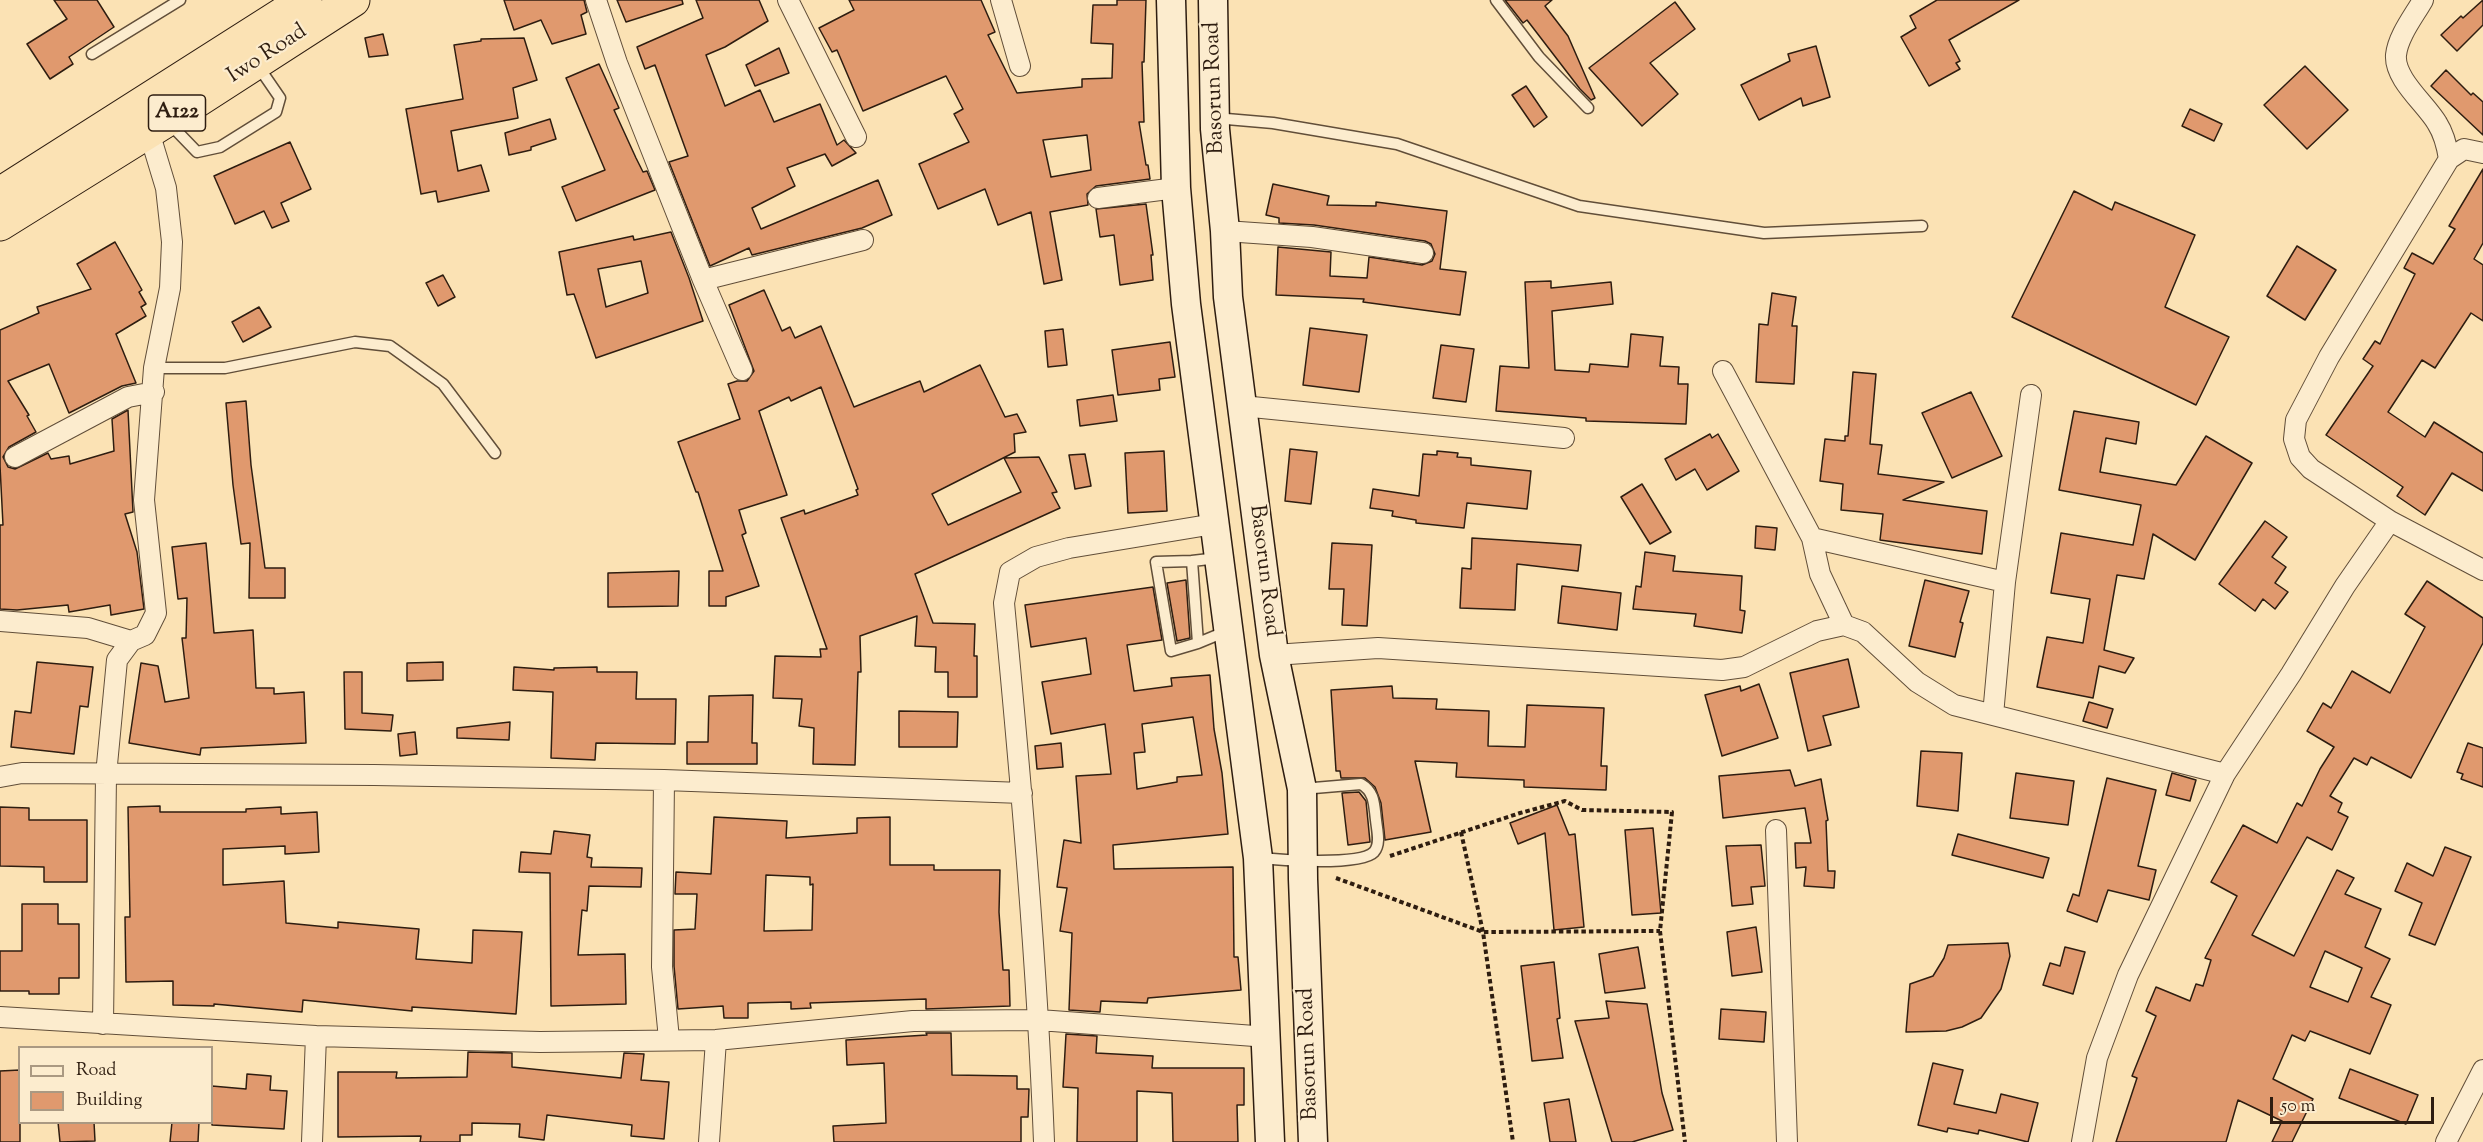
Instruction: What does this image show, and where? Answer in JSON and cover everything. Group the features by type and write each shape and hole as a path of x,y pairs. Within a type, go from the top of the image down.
{"highway":[{"name":"Iwo Road","path":"0,224 151,118 300,9 353,0"},
{"name":"Iwo Road","path":"0,194 256,63 300,9"}],"main road":[{"name":"Basorun Road","path":"1171,0 1176,188 1186,304 1214,524 1205,559 1228,631 1258,858 1268,1037 1270,1142"},
{"name":"Basorun Road","path":"1218,1 1215,118 1228,297 1274,655 1302,789 1313,1142"},
{"path":"1186,304 1228,297"}],"street":[{"path":"596,0 617,63 703,280 742,370"},
{"path":"788,0 856,136"},
{"path":"1001,0 1020,66"},
{"path":"2423,0 2403,36 2396,56 2404,78 2438,123 2447,145 2449,159"},
{"path":"103,1024 106,775 117,660 131,641 145,635 156,613 144,500 154,392 154,368 170,288 172,242 166,188 151,118"},
{"path":"2481,564 2390,521 2312,469 2300,457 2294,439 2296,420 2329,357 2449,159 2464,149 2483,153"},
{"path":"1098,198 1176,188"},
{"path":"1225,231 1312,237 1424,253"},
{"path":"703,280 863,240"},
{"path":"1723,371 1812,538 1820,574 1844,625"},
{"path":"15,457 128,397 154,392"},
{"path":"1993,715 2005,582 2031,395"},
{"path":"1242,406 1564,438"},
{"path":"2082,1142 2097,1058 2128,975 2225,774 2291,674 2345,586 2390,521"},
{"path":"1044,1142 1039,1020 1022,793 1004,603 1011,572 1036,557 1069,548 1214,524"},
{"path":"1812,538 2005,582"},
{"path":"0,621 88,628 131,641"},
{"path":"1274,655 1378,648 1722,670 1744,667 1817,631 1844,625 1863,632 1917,682 1953,705 2225,774"},
{"path":"0,777 22,773 374,775 664,780 1022,793"},
{"path":"664,780 662,967 669,1039"},
{"path":"1776,830 1787,1142"},
{"path":"0,1017 316,1036 540,1042 716,1040 913,1021 1039,1020 1268,1037"},
{"path":"312,1142 316,1036"},
{"path":"709,1142 716,1040"},
{"path":"2446,1142 2483,1070"}],"lane":[{"path":"92,54 180,0"},
{"path":"1496,0 1539,57 1588,108"},
{"path":"151,118 197,152 220,147 276,112 280,98 256,63"},
{"path":"1215,118 1273,123 1397,144 1579,206 1764,233 1922,226"},
{"path":"154,368 225,368 355,342 390,346 443,384 495,453"},
{"path":"1198,643 1205,559 1156,562 1171,651 1198,643 1228,631"},
{"path":"1258,858 1303,862 1366,857 1375,851 1378,843 1373,796 1368,788 1361,784 1302,789"}],"path":[{"path":"1385,858 1461,832 1565,801 1582,810 1672,812 1660,931 1685,1142"},
{"path":"1461,832 1483,932 1514,1142"},
{"path":"1345,874 1335,878 1483,932 1660,931"}],"building":[{"path":"54,0 97,0 114,27 69,57 73,64 50,79 27,44 67,19"},
{"path":"504,0 584,0 587,12 581,15 586,34 552,44 541,20 514,30"},
{"path":"617,0 682,0 683,4 626,22"},
{"path":"696,0 759,0 768,21 725,47 706,55 725,106 760,90 774,122 820,104 837,145 844,140 856,153 832,166 825,154 787,168 795,186 752,208 761,229 878,180 892,215 862,228 752,255 749,248 710,266 669,162 688,156 655,65 645,69 637,47 703,18"},
{"path":"849,0 981,0 995,32 988,35 1017,93 1082,87 1082,79 1112,78 1113,44 1091,43 1093,5 1117,5 1117,0 1146,0 1144,62 1142,62 1144,122 1139,122 1150,179 1096,186 1087,194 1088,205 1050,212 1062,280 1044,284 1031,212 998,225 985,189 938,209 919,164 969,142 954,114 963,109 946,76 863,111 837,50 832,52 819,28 854,10","holes":["1087,135 1091,170 1051,177 1043,140"]},
{"path":"1505,0 1552,0 1545,6 1568,36 1595,98 1591,100 1580,89 1527,20 1523,23"},
{"path":"1937,0 2019,0 1949,40 1960,61 1956,63 1960,69 1929,86 1901,37 1916,28 1910,16"},
{"path":"2483,0 2483,25 2457,51 2441,35"},
{"path":"1675,2 1695,29 1650,63 1678,94 1642,126 1589,68"},
{"path":"383,34 388,55 369,57 365,38"},
{"path":"524,38 537,80 513,88 518,118 451,131 458,171 481,165 489,191 438,202 436,191 421,194 406,109 463,99 454,45 481,41 481,39"},
{"path":"1816,46 1830,97 1803,106 1801,98 1759,120 1741,85 1790,61 1788,54"},
{"path":"779,48 789,73 755,86 746,65"},
{"path":"599,64 619,108 614,110 643,172 647,171 655,190 576,221 562,187 605,170 566,78"},
{"path":"2305,66 2348,110 2307,149 2264,105"},
{"path":"2446,70 2471,95 2473,93 2483,102 2483,135 2431,86"},
{"path":"1526,86 1547,117 1534,127 1512,95"},
{"path":"2190,109 2222,124 2214,141 2182,126"},
{"path":"550,119 556,139 531,147 531,150 509,155 505,133"},
{"path":"290,142 311,189 281,203 289,221 272,228 264,211 235,224 214,176"},
{"path":"2483,169 2483,243 2474,259 2483,265 2483,321 2471,313 2435,368 2422,360 2388,412 2425,437 2434,422 2483,453 2483,491 2452,473 2425,515 2397,496 2403,487 2326,435 2373,366 2363,359 2375,341 2380,344 2415,274 2404,268 2412,253 2433,264 2455,229 2449,226"},
{"path":"1273,184 1329,196 1327,205 1376,206 1376,202 1447,211 1440,269 1466,272 1460,315 1363,302 1364,299 1276,295 1278,247 1331,252 1330,276 1367,278 1369,257 1422,265 1432,261 1435,254 1431,244 1425,241 1314,225 1279,223 1279,218 1266,215"},
{"path":"2074,191 2112,210 2115,202 2195,235 2165,307 2229,337 2196,405 2012,317"},
{"path":"1146,204 1153,255 1151,255 1153,280 1120,285 1114,235 1100,237 1096,209"},
{"path":"671,232 703,321 596,358 574,294 567,295 559,252 633,236 634,240","holes":["641,261 648,293 606,307 598,269"]},
{"path":"115,242 142,290 139,292 146,304 141,307 146,316 116,334 136,383 122,386 69,413 49,364 8,381 29,415 27,416 36,432 9,447 3,457 8,467 15,469 48,453 51,459 69,456 70,464 114,451 112,419 128,410 133,512 125,514 137,552 144,609 111,615 110,605 69,612 68,605 17,610 0,609 0,525 3,525 0,466 0,330 39,313 37,307 91,289 77,264"},
{"path":"2297,246 2336,270 2305,320 2267,296"},
{"path":"443,275 455,297 438,306 426,283"},
{"path":"1551,281 1551,288 1611,282 1613,304 1552,311 1555,370 1589,372 1590,364 1628,367 1631,334 1663,337 1660,366 1679,367 1678,384 1688,384 1686,424 1586,421 1586,418 1496,411 1500,366 1529,368 1525,282"},
{"path":"764,290 782,331 790,327 795,338 821,326 854,407 920,381 924,392 980,365 1005,417 1017,414 1026,432 1014,434 1015,452 932,494 948,525 1021,492 1004,458 1039,457 1057,492 1052,493 1060,508 915,574 933,623 975,624 974,656 977,656 977,697 948,697 948,672 935,672 936,647 915,646 917,616 860,636 861,672 858,672 855,765 813,764 814,728 799,726 802,699 773,698 775,656 821,657 820,649 827,649 781,518 804,510 805,514 858,495 856,490 858,489 821,387 791,401 789,397 759,411 787,495 739,510 746,533 742,535 759,586 726,597 726,606 709,606 709,571 723,571 698,492 696,492 678,442 740,419 728,384 747,381 754,371 729,305"},
{"path":"1772,293 1796,297 1792,326 1797,326 1794,384 1756,382 1759,324 1768,325"},
{"path":"259,307 271,327 243,342 232,322"},
{"path":"1310,328 1367,335 1359,392 1303,385"},
{"path":"1063,329 1067,365 1048,367 1045,331"},
{"path":"1170,342 1175,377 1159,379 1160,390 1118,395 1112,350"},
{"path":"1441,345 1474,349 1466,402 1433,398"},
{"path":"1853,372 1876,374 1870,444 1882,445 1878,474 1944,482 1903,500 1987,511 1982,554 1880,540 1883,514 1841,510 1843,484 1820,481 1825,439 1845,441 1845,436 1848,436"},
{"path":"1971,392 2002,456 1952,478 1922,413"},
{"path":"1113,395 1117,421 1080,426 1077,400"},
{"path":"246,401 251,465 265,568 285,568 285,598 249,598 250,543 241,544 226,403"},
{"path":"2074,411 2139,422 2136,444 2106,438 2100,472 2176,485 2206,436 2252,463 2195,560 2153,534 2144,579 2117,575 2104,650 2134,658 2125,673 2099,666 2093,698 2037,687 2047,637 2083,643 2090,599 2051,593 2061,533 2133,545 2141,505 2059,490"},
{"path":"1710,434 1712,438 1718,434 1739,471 1707,490 1695,469 1676,480 1665,459"},
{"path":"1290,449 1317,452 1311,504 1285,501"},
{"path":"1164,451 1167,511 1128,513 1125,453"},
{"path":"1437,451 1458,453 1457,457 1471,458 1471,465 1531,471 1527,509 1467,503 1464,528 1416,523 1416,520 1392,516 1393,511 1370,508 1373,489 1419,496 1423,454 1437,455"},
{"path":"1085,454 1091,486 1075,489 1069,455"},
{"path":"1642,484 1671,532 1650,544 1621,497"},
{"path":"2265,521 2287,537 2272,557 2286,567 2275,583 2288,592 2275,609 2263,599 2255,611 2219,584"},
{"path":"1756,526 1777,528 1775,550 1755,548"},
{"path":"1472,538 1581,545 1578,571 1517,564 1515,610 1460,608 1462,568 1471,569"},
{"path":"206,543 214,633 253,630 256,688 274,688 274,694 304,692 306,743 201,748 200,755 129,743 141,663 158,666 165,702 189,698 182,638 186,638 187,598 178,599 172,547"},
{"path":"1332,543 1372,545 1367,626 1342,625 1344,589 1329,589"},
{"path":"1645,552 1675,556 1673,571 1742,576 1740,610 1745,611 1742,633 1694,626 1696,614 1633,609 1636,586 1641,587"},
{"path":"679,571 678,606 608,607 608,573"},
{"path":"1186,580 1190,638 1177,641 1167,583"},
{"path":"1925,580 1969,591 1960,622 1963,623 1955,657 1909,646"},
{"path":"2427,581 2483,618 2483,643 2411,778 2371,757 2367,765 2354,758 2330,796 2342,803 2338,812 2348,817 2332,850 2307,837 2252,935 2294,956 2337,870 2354,878 2345,894 2381,909 2365,947 2390,959 2371,997 2391,1005 2370,1054 2310,1031 2305,1041 2292,1035 2273,1079 2313,1099 2292,1142 2272,1142 2282,1121 2238,1100 2226,1142 2116,1142 2137,1078 2132,1076 2156,1016 2146,1011 2156,987 2190,1001 2196,984 2203,986 2211,960 2205,958 2237,896 2211,882 2243,825 2277,843 2297,803 2302,806 2320,769 2334,747 2307,731 2323,703 2331,708 2352,671 2390,693 2425,627 2405,614","holes":["2325,951 2362,968 2348,1002 2310,987"]},
{"path":"1562,586 1621,593 1617,630 1558,623"},
{"path":"1153,587 1162,640 1127,645 1134,691 1172,686 1171,678 1210,675 1214,729 1222,773 1228,834 1113,845 1114,869 1233,867 1234,957 1238,957 1241,990 1148,998 1147,1003 1101,1001 1100,1012 1069,1010 1072,933 1060,931 1067,888 1057,887 1064,840 1081,843 1076,776 1111,774 1105,724 1051,734 1042,682 1091,674 1086,638 1031,647 1025,605","holes":["1193,717 1202,775 1177,777 1177,782 1137,789 1134,753 1145,752 1142,724"]},
{"path":"1848,659 1859,707 1823,716 1831,745 1808,751 1790,673"},
{"path":"37,662 93,667 88,707 80,706 74,754 11,747 15,711 31,713"},
{"path":"443,662 443,680 407,681 407,663"},
{"path":"514,667 554,670 554,668 597,667 597,672 637,672 636,699 676,699 675,744 596,743 595,760 551,758 553,692 513,690"},
{"path":"344,672 362,672 362,713 393,715 391,731 345,729"},
{"path":"1759,684 1778,738 1722,756 1705,695 1740,686 1741,691"},
{"path":"1392,686 1393,698 1437,699 1436,709 1489,711 1488,746 1525,747 1527,705 1604,708 1601,766 1607,766 1606,790 1524,787 1524,780 1456,777 1457,763 1415,761 1431,832 1385,840 1381,803 1375,787 1365,778 1341,778 1340,771 1336,771 1331,690"},
{"path":"753,695 752,743 757,743 757,764 687,764 687,742 708,742 709,696"},
{"path":"2089,702 2113,709 2107,728 2083,721"},
{"path":"899,711 958,712 957,747 899,747"},
{"path":"510,722 509,740 457,738 457,728"},
{"path":"415,732 417,754 400,756 398,734"},
{"path":"1061,743 1063,767 1037,769 1035,746"},
{"path":"2468,743 2483,748 2483,787 2461,779 2463,774 2457,772"},
{"path":"1921,751 1962,753 1958,811 1917,806"},
{"path":"1790,770 1795,786 1821,779 1828,820 1826,821 1828,871 1835,871 1834,888 1804,886 1806,867 1796,868 1795,843 1811,843 1805,808 1723,818 1719,776"},
{"path":"2016,773 2074,781 2068,825 2010,818"},
{"path":"2172,773 2196,780 2190,801 2166,795"},
{"path":"2107,778 2156,790 2138,866 2156,870 2149,900 2108,890 2097,922 2067,911 2073,894 2079,896"},
{"path":"1359,792 1366,801 1370,842 1348,845 1342,793"},
{"path":"1557,805 1569,835 1575,834 1584,927 1554,930 1545,833 1518,844 1510,823"},
{"path":"160,806 160,812 246,812 246,809 281,807 281,814 317,812 319,852 285,854 285,846 223,849 223,885 284,881 286,923 338,928 338,922 419,929 416,959 472,963 473,930 522,932 516,1014 412,1007 412,1011 303,1000 302,1012 214,1004 214,1006 173,1005 173,981 126,982 125,917 130,917 128,807"},
{"path":"0,807 29,808 29,820 87,820 87,882 44,882 44,867 0,866"},
{"path":"714,817 787,821 786,838 857,833 857,818 890,817 890,865 934,865 934,870 1000,870 999,912 1003,970 1009,970 1010,1006 926,1009 926,999 810,1003 811,1008 791,1009 791,1002 748,1003 748,1018 724,1018 723,1006 678,1009 674,966 674,930 695,929 697,894 675,894 676,872 711,874","holes":["766,875 810,877 810,885 813,884 812,930 764,931"]},
{"path":"1653,828 1661,913 1632,915 1625,830"},
{"path":"554,831 590,835 587,857 592,858 591,867 642,868 641,887 589,886 587,911 582,910 578,955 625,954 626,1004 551,1006 550,873 519,872 521,852 551,854"},
{"path":"1958,834 2049,858 2043,878 1952,855"},
{"path":"1761,845 1765,886 1751,887 1753,904 1732,906 1726,846"},
{"path":"2445,847 2471,857 2435,945 2409,935 2422,903 2395,891 2407,863 2433,876"},
{"path":"22,904 58,904 58,924 79,924 79,978 59,978 59,994 0,991 0,951 22,951"},
{"path":"1756,927 1762,972 1732,976 1727,932"},
{"path":"2008,943 2010,956 2001,989 1981,1018 1962,1027 1946,1031 1906,1032 1910,984 1933,976 1944,958 1948,945"},
{"path":"1638,947 1645,988 1605,993 1599,954"},
{"path":"2065,947 2085,952 2073,994 2043,985 2050,963 2060,966"},
{"path":"1554,962 1560,1018 1557,1019 1563,1058 1532,1061 1521,966"},
{"path":"1606,1001 1647,1004 1662,1093 1673,1130 1632,1142 1612,1142 1575,1021 1609,1018"},
{"path":"1721,1009 1766,1012 1764,1042 1719,1039"},
{"path":"926,1033 951,1033 952,1075 1017,1076 1017,1089 1029,1089 1028,1117 1021,1117 1021,1142 834,1142 833,1126 886,1123 884,1063 847,1065 846,1040 927,1035"},
{"path":"1066,1034 1097,1036 1096,1053 1153,1056 1152,1068 1244,1068 1244,1105 1237,1105 1238,1142 1173,1142 1172,1093 1137,1091 1137,1142 1077,1142 1078,1088 1063,1087"},
{"path":"468,1052 512,1053 512,1067 621,1078 624,1053 644,1054 641,1080 669,1082 664,1139 631,1136 632,1125 547,1115 544,1140 519,1137 520,1124 472,1123 472,1135 460,1135 460,1142 420,1142 421,1136 338,1137 338,1072 397,1072 396,1078 467,1077"},
{"path":"1933,1063 1963,1070 1954,1104 1996,1113 2001,1094 2038,1103 2028,1142 1979,1130 1978,1134 1948,1128 1947,1132 1918,1125"},
{"path":"2350,1069 2418,1095 2406,1124 2339,1098"},
{"path":"18,1070 20,1142 0,1142 0,1071"},
{"path":"247,1074 271,1076 270,1090 287,1091 284,1129 212,1125 213,1086 246,1089"},
{"path":"1569,1099 1576,1142 1550,1142 1544,1103"},
{"path":"58,1124 94,1124 95,1141 60,1142"},
{"path":"172,1124 199,1124 198,1142 170,1142"}]}
